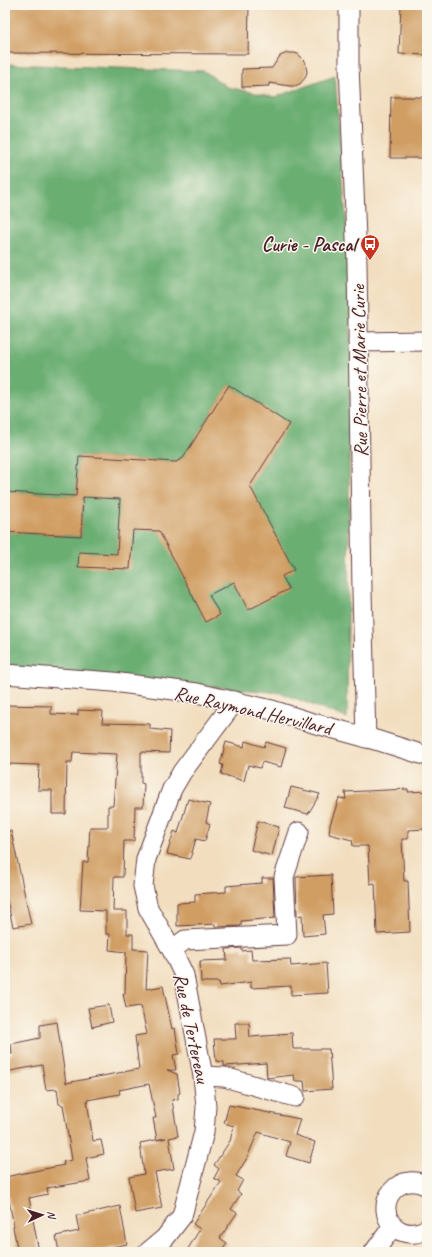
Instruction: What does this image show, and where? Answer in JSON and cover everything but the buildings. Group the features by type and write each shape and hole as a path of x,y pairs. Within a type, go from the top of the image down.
{"street":[{"name":"Rue Pierre et Marie Curie","path":"349,5 349,65 357,263 362,591 366,738"},
{"path":"358,342 427,341"},
{"name":"Rue Raymond Hervillard","path":"5,674 113,682 198,693 272,710 427,756"},
{"name":"Rue de Tertereau","path":"148,1252 165,1238 182,1216 204,1132 206,1107 203,1076 184,975 172,950 148,908 143,886 146,860 172,789 182,772 235,702"},
{"path":"172,950 185,940 287,935 284,877 299,832"},
{"path":"203,1076 224,1077 295,1097"},
{"path":"427,1186 418,1182 408,1182 399,1185 392,1191 387,1200 386,1209 388,1218 393,1226 401,1232 411,1234 421,1233 427,1230"},
{"path":"374,1252 393,1226"}],"green space":[{"path":"5,64 204,71 227,87 275,97 335,76 351,285 347,718 281,693 5,667 5,532 81,536 83,497 217,479 263,407 229,385 183,458 176,462 79,456 76,496 5,492"}],"place":[{"name":"Curie - Pascal","path":"370,261"}]}
